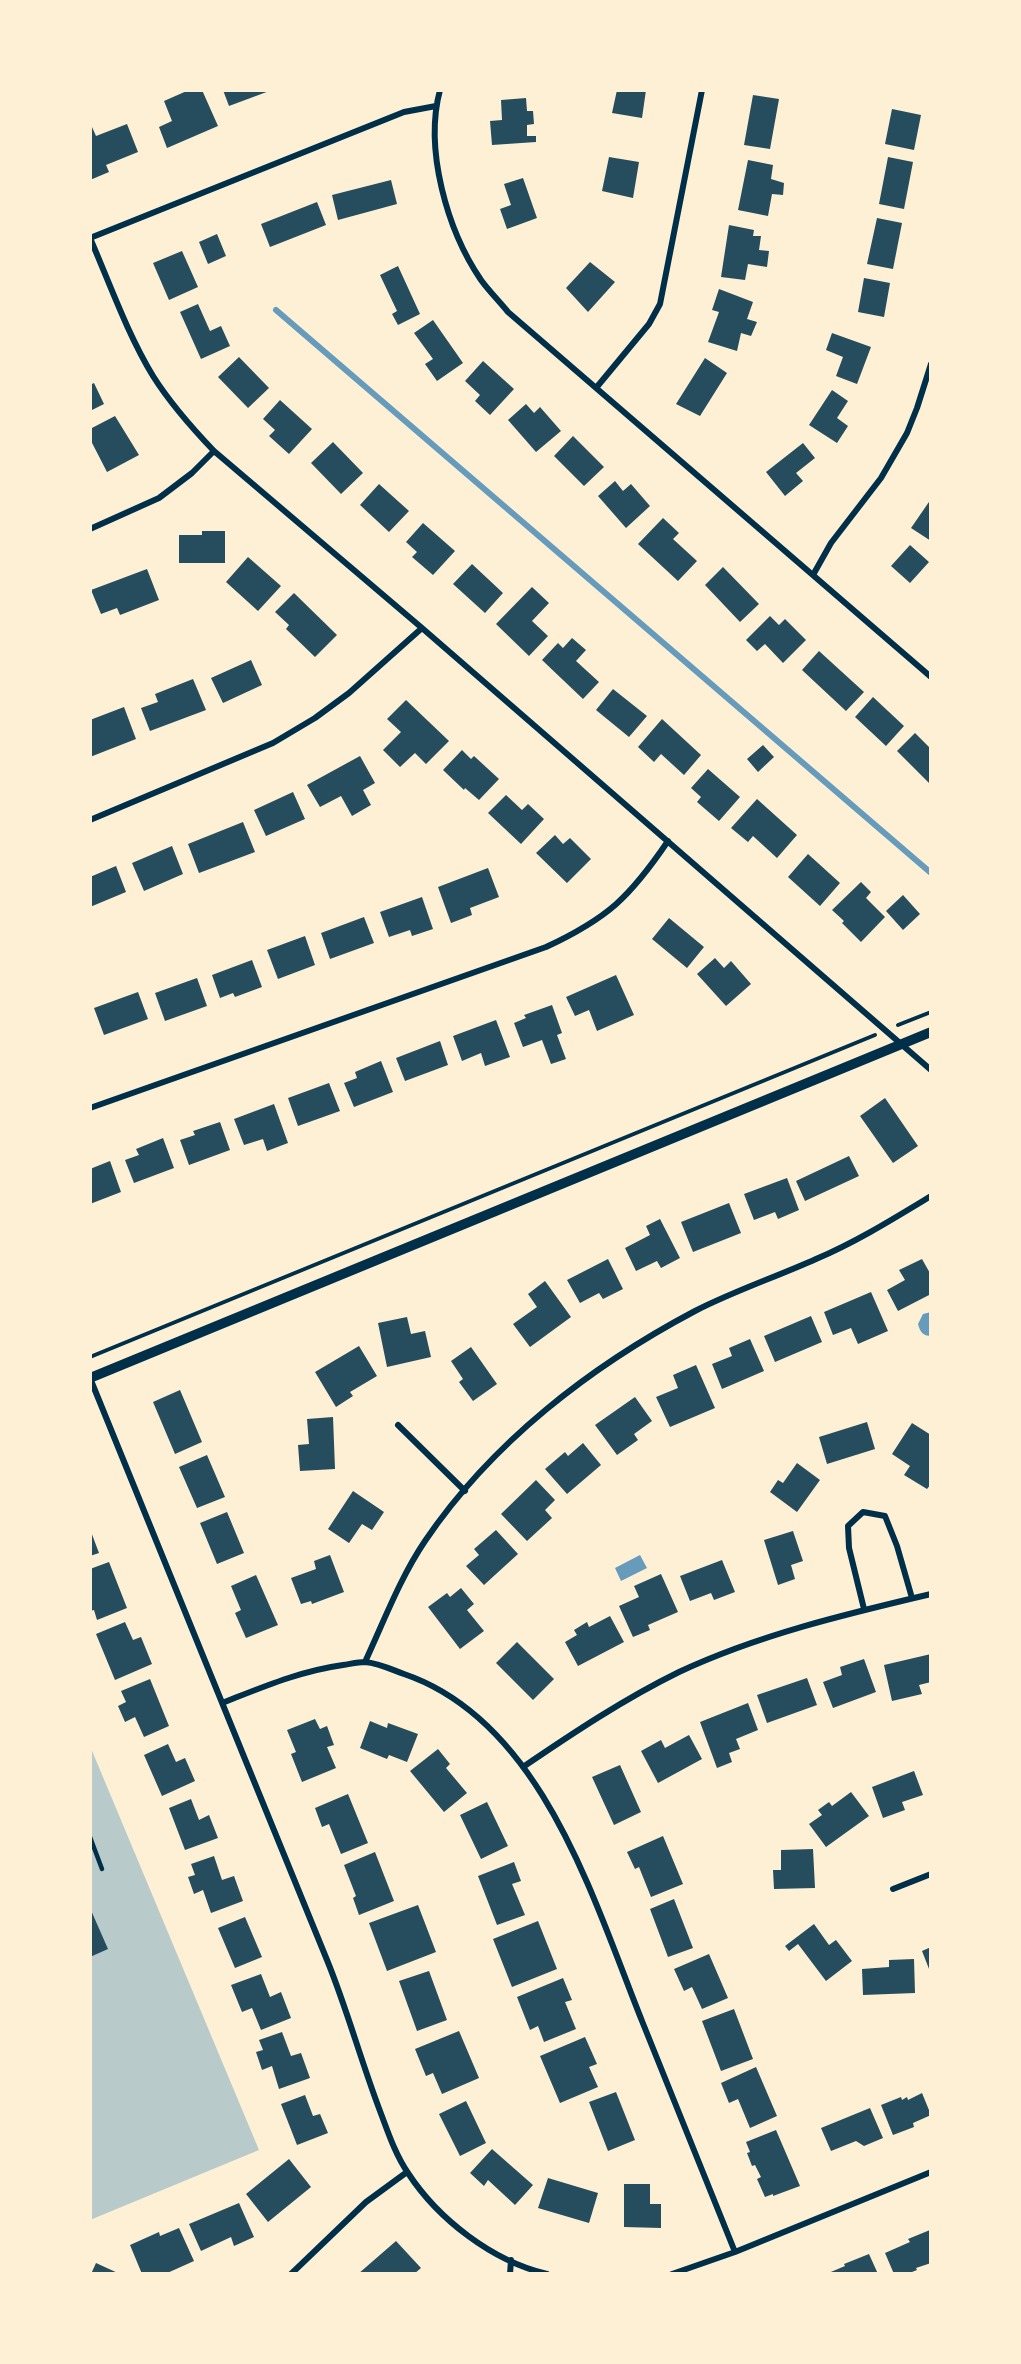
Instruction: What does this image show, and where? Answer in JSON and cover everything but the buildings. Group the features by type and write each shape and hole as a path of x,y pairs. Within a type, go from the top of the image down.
{"street":[{"path":"440,90 436,106 439,177 452,221 463,249 482,280 508,312 931,677"},
{"path":"596,388 649,324 660,304 702,90"},
{"path":"436,106 404,112 90,238 128,326 153,376 214,451 422,628 931,1070"},
{"path":"813,575 831,543 881,478 907,433 918,408 931,364"},
{"path":"90,529 159,498 192,473 214,451"},
{"path":"90,820 273,743 315,718 349,693 422,628"},
{"path":"90,1108 535,951 572,935 612,909 626,896 643,878 668,841"},
{"path":"547,2274 491,2251 464,2233 425,2196 407,2172 394,2148 337,1984 90,1378 931,1032"},
{"path":"365,1662 399,1584 425,1541 465,1491 519,1433 576,1385 631,1347 697,1310 865,1236 931,1196"},
{"path":"398,1425 465,1491"},
{"path":"864,1609 849,1548 848,1526 863,1512 885,1516 897,1545 912,1598"},
{"path":"523,1767 596,1718 681,1671 740,1647 864,1609 931,1594"},
{"path":"222,1703 305,1672 365,1662 419,1679 450,1696 473,1713 523,1767 548,1803 582,1873 735,2252"},
{"path":"893,1889 931,1874"},
{"path":"291,2274 366,2202 407,2172"},
{"path":"672,2274 735,2252 931,2172"},
{"path":"510,2274 511,2260"}],"lane":[{"path":"90,1837 102,1869"}],"path":[{"path":"90,1357 931,1012"}],"shaded area":[{"path":"90,1746 259,2150 90,2220"}],"water":[{"path":"931,1312 931,1336 922,1333 918,1324 923,1314"},
{"path":"640,1555 647,1568 621,1581 615,1568"}],"waterway":[{"path":"276,310 931,873"}]}
